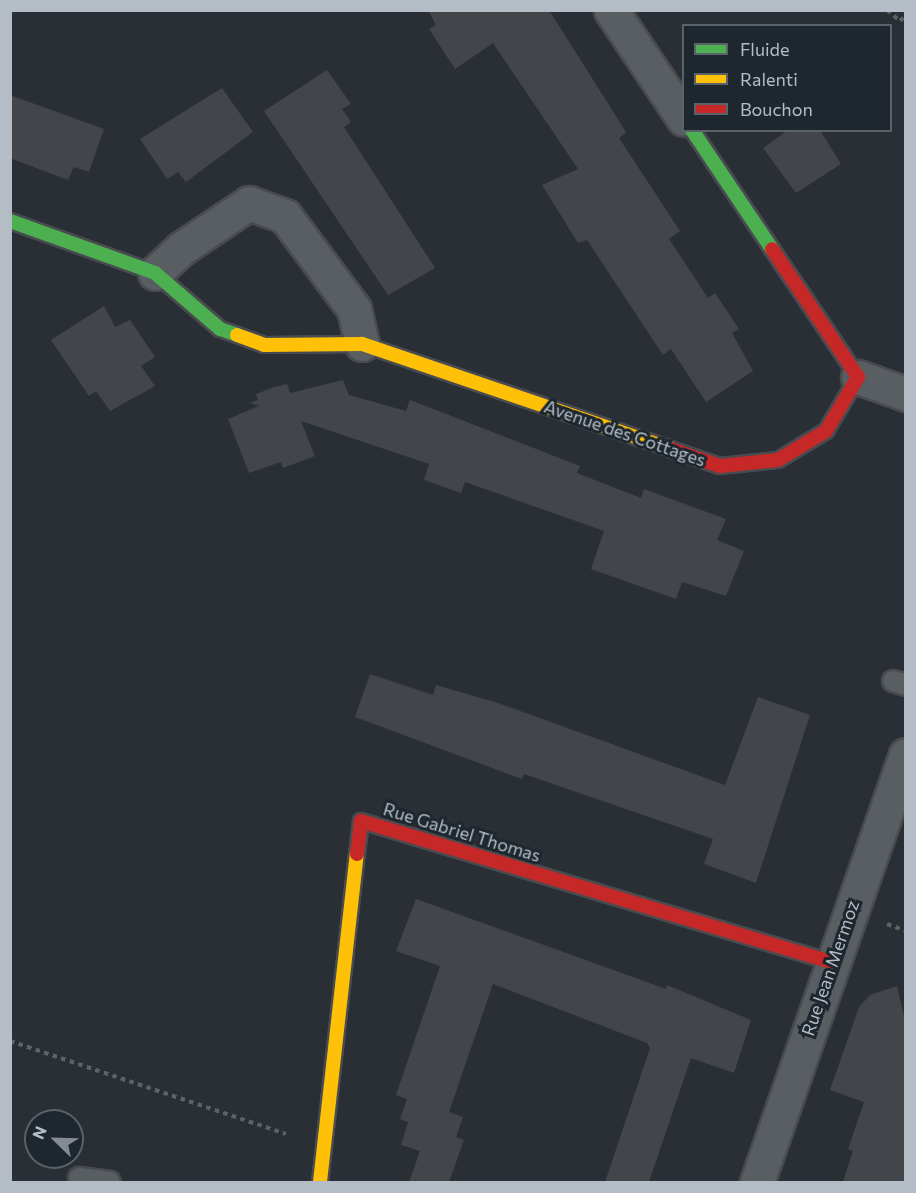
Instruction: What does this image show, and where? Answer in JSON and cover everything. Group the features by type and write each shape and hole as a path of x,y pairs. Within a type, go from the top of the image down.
{"street":[{"path":"611,10 682,115"},
{"path":"693,132 858,377 906,394"},
{"path":"155,273 182,248 249,203 285,216 354,309 362,344"},
{"name":"Avenue des Cottages","path":"10,221 155,273 220,329 264,345 362,344 720,466 778,460 826,431 858,377"},
{"name":"Rue Jean Mermoz","path":"757,1182 906,755"},
{"name":"Rue Gabriel Thomas","path":"320,1182 361,821 832,962"}],"lane":[{"path":"79,1178 110,1182"}],"path":[{"path":"887,10 900,21 906,15"},
{"path":"10,1041 324,1147"}],"building":[{"path":"428,10 549,10 626,132 619,138 680,231 669,239 708,298 715,293 739,329 732,333 753,371 706,402 671,349 663,355 587,240 578,243 542,185 578,169 493,43 455,69 429,29 436,25"},
{"path":"327,70 351,104 342,109 351,122 344,127 435,268 388,295 264,111"},
{"path":"222,88 253,132 186,182 178,172 167,179 140,139"},
{"path":"10,95 104,129 89,172 74,167 68,180 10,158"},
{"path":"785,132 821,132 841,164 796,193 763,148"},
{"path":"104,306 115,327 130,320 155,357 141,366 155,386 110,411 96,391 89,396 51,340"},
{"path":"343,380 349,395 406,411 410,400 580,466 577,473 641,498 644,489 726,519 717,540 744,551 726,596 682,582 676,599 591,569 604,531 465,482 461,493 424,480 429,464 301,421 315,456 283,468 281,462 249,473 228,419 259,406 249,403 258,400 256,394 274,387 287,384 290,393"},
{"path":"370,674 433,695 436,685 498,703 725,785 758,697 810,715 756,883 704,864 713,839 524,774 522,779 355,717"},
{"path":"416,899 666,989 667,985 751,1020 734,1073 691,1058 649,1182 605,1182 650,1048 647,1043 493,984 449,1112 463,1117 456,1137 464,1140 449,1182 409,1182 420,1151 401,1145 408,1122 400,1119 407,1099 396,1095 440,966 396,951"},
{"path":"897,986 906,1025 906,1182 843,1182 853,1151 848,1149 864,1102 830,1090 859,1007 870,995"}],"traffic: fast":[{"path":"693,132 772,249"},
{"path":"10,221 155,273 220,329 237,335"}],"traffic: slow":[{"path":"237,335 264,345 362,344 670,449"},
{"path":"320,1182 357,854"}],"traffic: jam":[{"path":"670,449 720,466 778,460 826,431 858,377 772,249"},
{"path":"357,854 361,821 832,962"}]}
